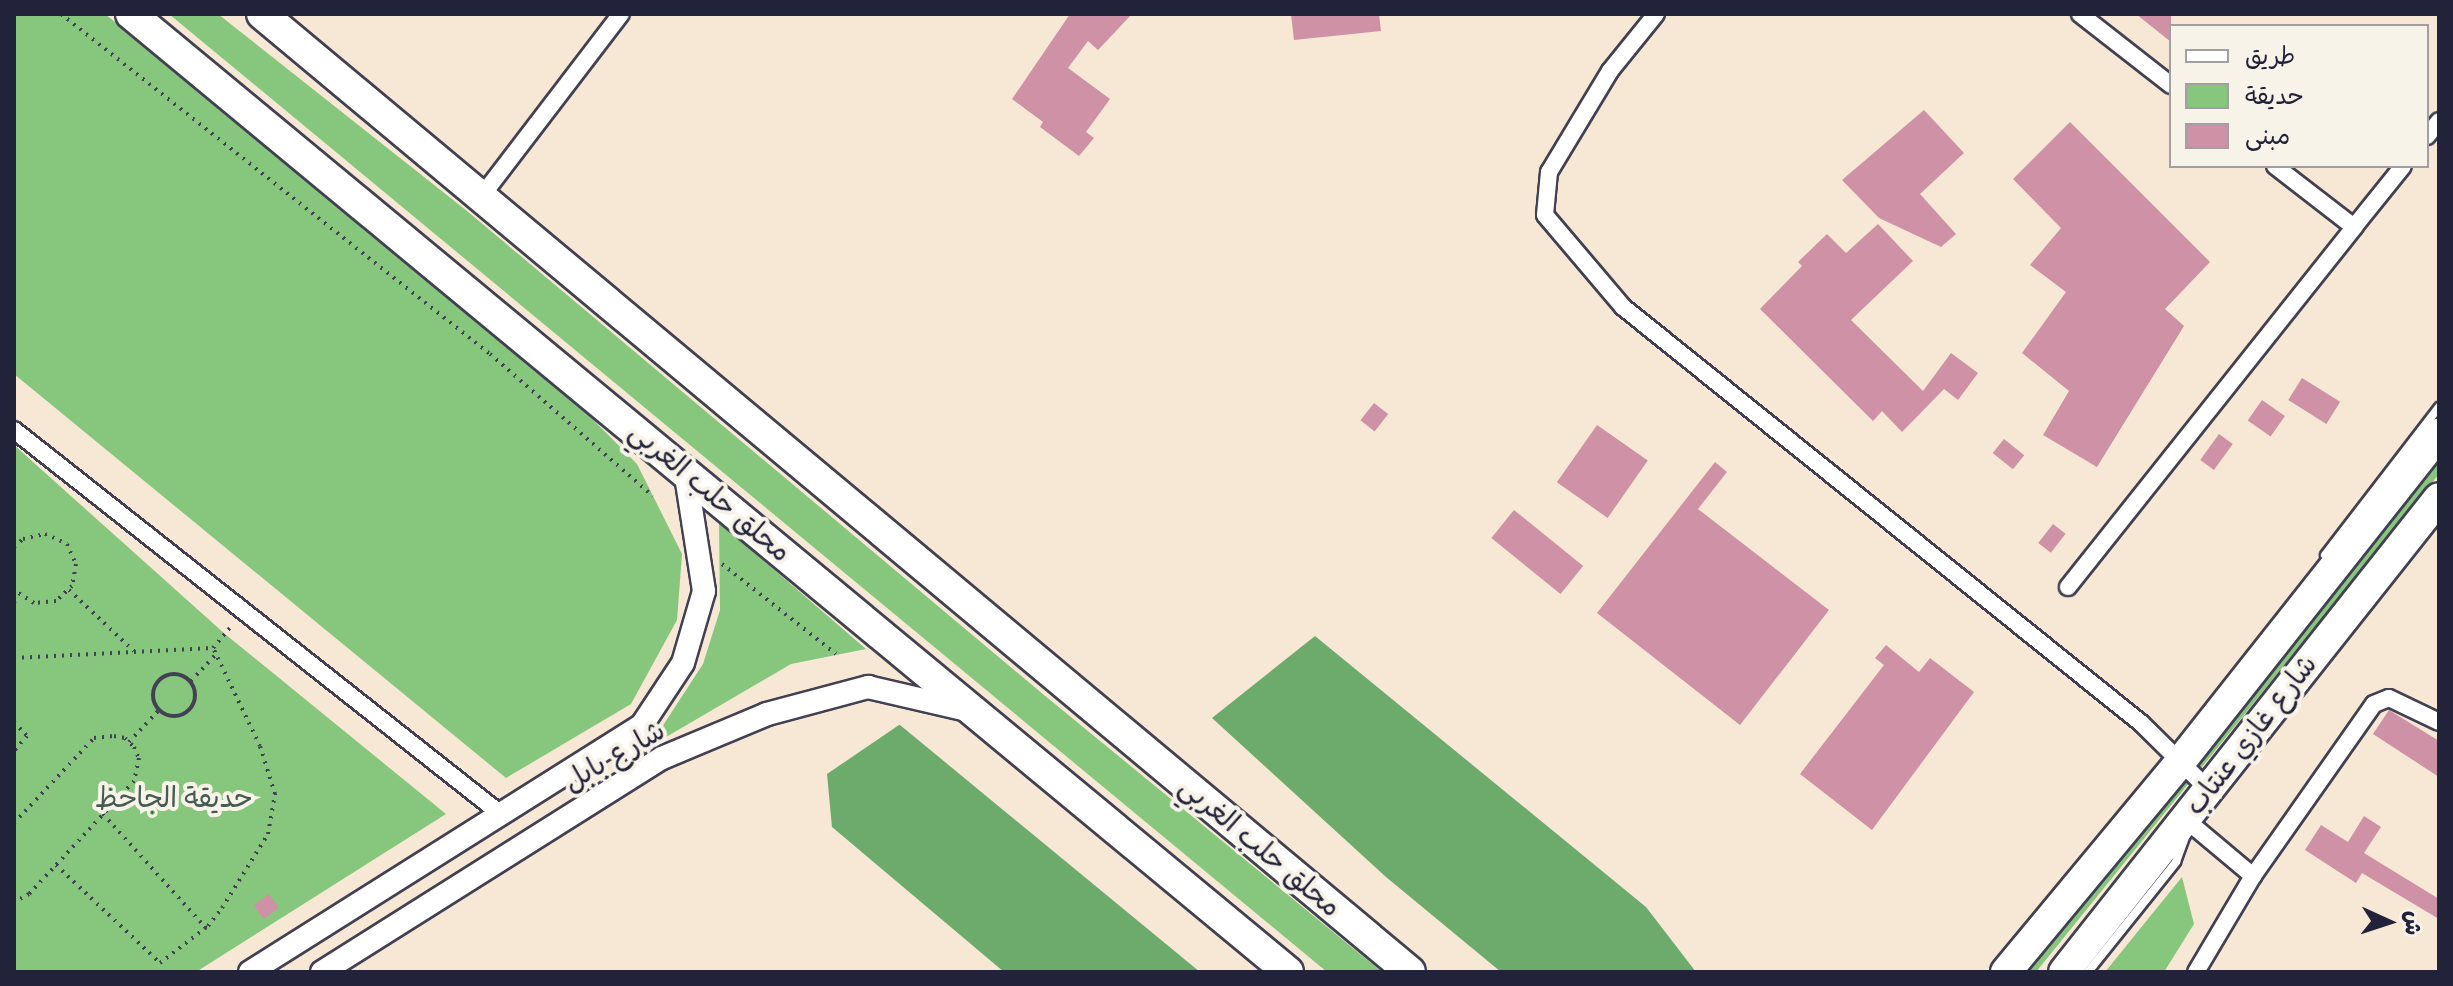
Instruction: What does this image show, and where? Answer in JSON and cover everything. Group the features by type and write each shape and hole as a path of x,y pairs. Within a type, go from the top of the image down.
{"highway":[{"name":"محلق حلب الغربي","path":"131,14 685,469 967,710 1288,972"},
{"name":"محلق حلب الغربي","path":"262,14 1410,972"},
{"path":"2006,972 2188,752 2439,434"},
{"name":"شارع غازي عنتاب","path":"2064,972 2439,498"}],"street":[{"path":"481,197 621,14"},
{"path":"1656,14 1610,71 1549,172 1545,215 1623,307 2141,723 2188,752 2208,789"},
{"path":"2080,14 2169,83"},
{"path":"2278,168 2354,227"},
{"path":"2068,587 2401,168"},
{"path":"14,430 502,815"},
{"path":"250,972 642,725 683,663 704,591 685,469"},
{"name":"شارع بابل","path":"322,972 662,758 767,714 868,687 967,710"},
{"path":"2196,972 2253,876 2374,704 2389,698 2439,722"},
{"path":"623,737 643,770"},
{"path":"2185,819 2253,876"}],"lane":[{"path":"2314,568 2439,407"},
{"path":"2188,752 2203,713"},
{"path":"2088,972 2176,862 2184,844 2185,819"}],"path":[{"path":"61,14 490,354 653,496"},
{"path":"14,547 34,535 57,537 67,544 76,564 69,590 45,604 20,596 14,590"},
{"path":"722,564 836,654"},
{"path":"69,590 134,651"},
{"path":"14,602 20,596"},
{"path":"14,658 213,648 244,611"},
{"path":"56,865 160,963 206,928 268,834 275,794 260,746 213,648"},
{"path":"191,681 216,654"},
{"path":"179,674 191,681 196,694 191,708 179,716 159,710 153,691 159,679 179,674"},
{"path":"129,742 159,710"},
{"path":"14,722 27,736 14,751"},
{"path":"14,823 94,738 114,736 129,742 139,758 134,781 29,894 14,902"},
{"path":"103,814 206,928"}],"green space":[{"path":"14,14 105,14 532,358 637,464 682,554 677,620 631,704 506,778 14,374"},
{"path":"169,14 218,14 467,211 1044,695 1382,972 1327,972"},
{"name":"حديقة الجاحظ","path":"14,445 225,634 446,814 196,972 14,972"},
{"path":"2439,454 2439,474 2036,972 2023,972"},
{"path":"719,522 866,649 791,664 649,747 703,664 720,610"},
{"path":"1315,636 1646,907 1696,972 1501,972 1386,877 1212,718"},
{"path":"900,725 1200,972 1004,972 832,827 827,774"},
{"path":"2182,877 2194,924 2164,972 2105,972"}],"building":[{"path":"1070,14 1132,14 1098,50 1088,41 1068,68 1110,99 1086,132 1094,138 1079,156 1040,127 1043,122 1012,99"},
{"path":"1291,14 1379,14 1381,31 1294,40"},
{"path":"2136,14 2171,14 2169,40"},
{"path":"1924,110 1964,153 1920,194 1956,234 1941,247 1879,218 1842,180"},
{"path":"2070,122 2210,262 2165,309 2184,326 2097,467 2043,435 2069,391 2022,353 2066,292 2030,265 2061,228 2013,179"},
{"path":"1878,224 1913,261 1851,320 1923,391 1951,353 1978,373 1958,400 1944,389 1902,432 1882,411 1873,421 1760,309 1802,266 1798,262 1827,234 1846,253"},
{"path":"2302,378 2340,402 2326,424 2288,400"},
{"path":"2262,400 2285,416 2271,437 2248,420"},
{"path":"1374,403 1388,414 1375,431 1360,420"},
{"path":"1597,425 1648,461 1608,518 1557,482"},
{"path":"2219,434 2233,444 2214,470 2200,460"},
{"path":"2004,439 2024,455 2013,469 1993,453"},
{"path":"1715,462 1727,472 1698,509 1829,610 1740,725 1597,613"},
{"path":"1514,510 1583,566 1561,594 1491,538"},
{"path":"2053,524 2066,534 2051,553 2038,543"},
{"path":"1886,645 1919,672 1930,658 1974,692 1872,830 1800,774 1884,665 1875,658"},
{"path":"2389,710 2439,741 2439,777 2373,734"},
{"path":"2364,816 2381,827 2364,853 2439,899 2439,919 2362,873 2356,883 2305,850 2321,825 2348,842"},
{"path":"269,894 279,908 264,919 254,905"}]}
